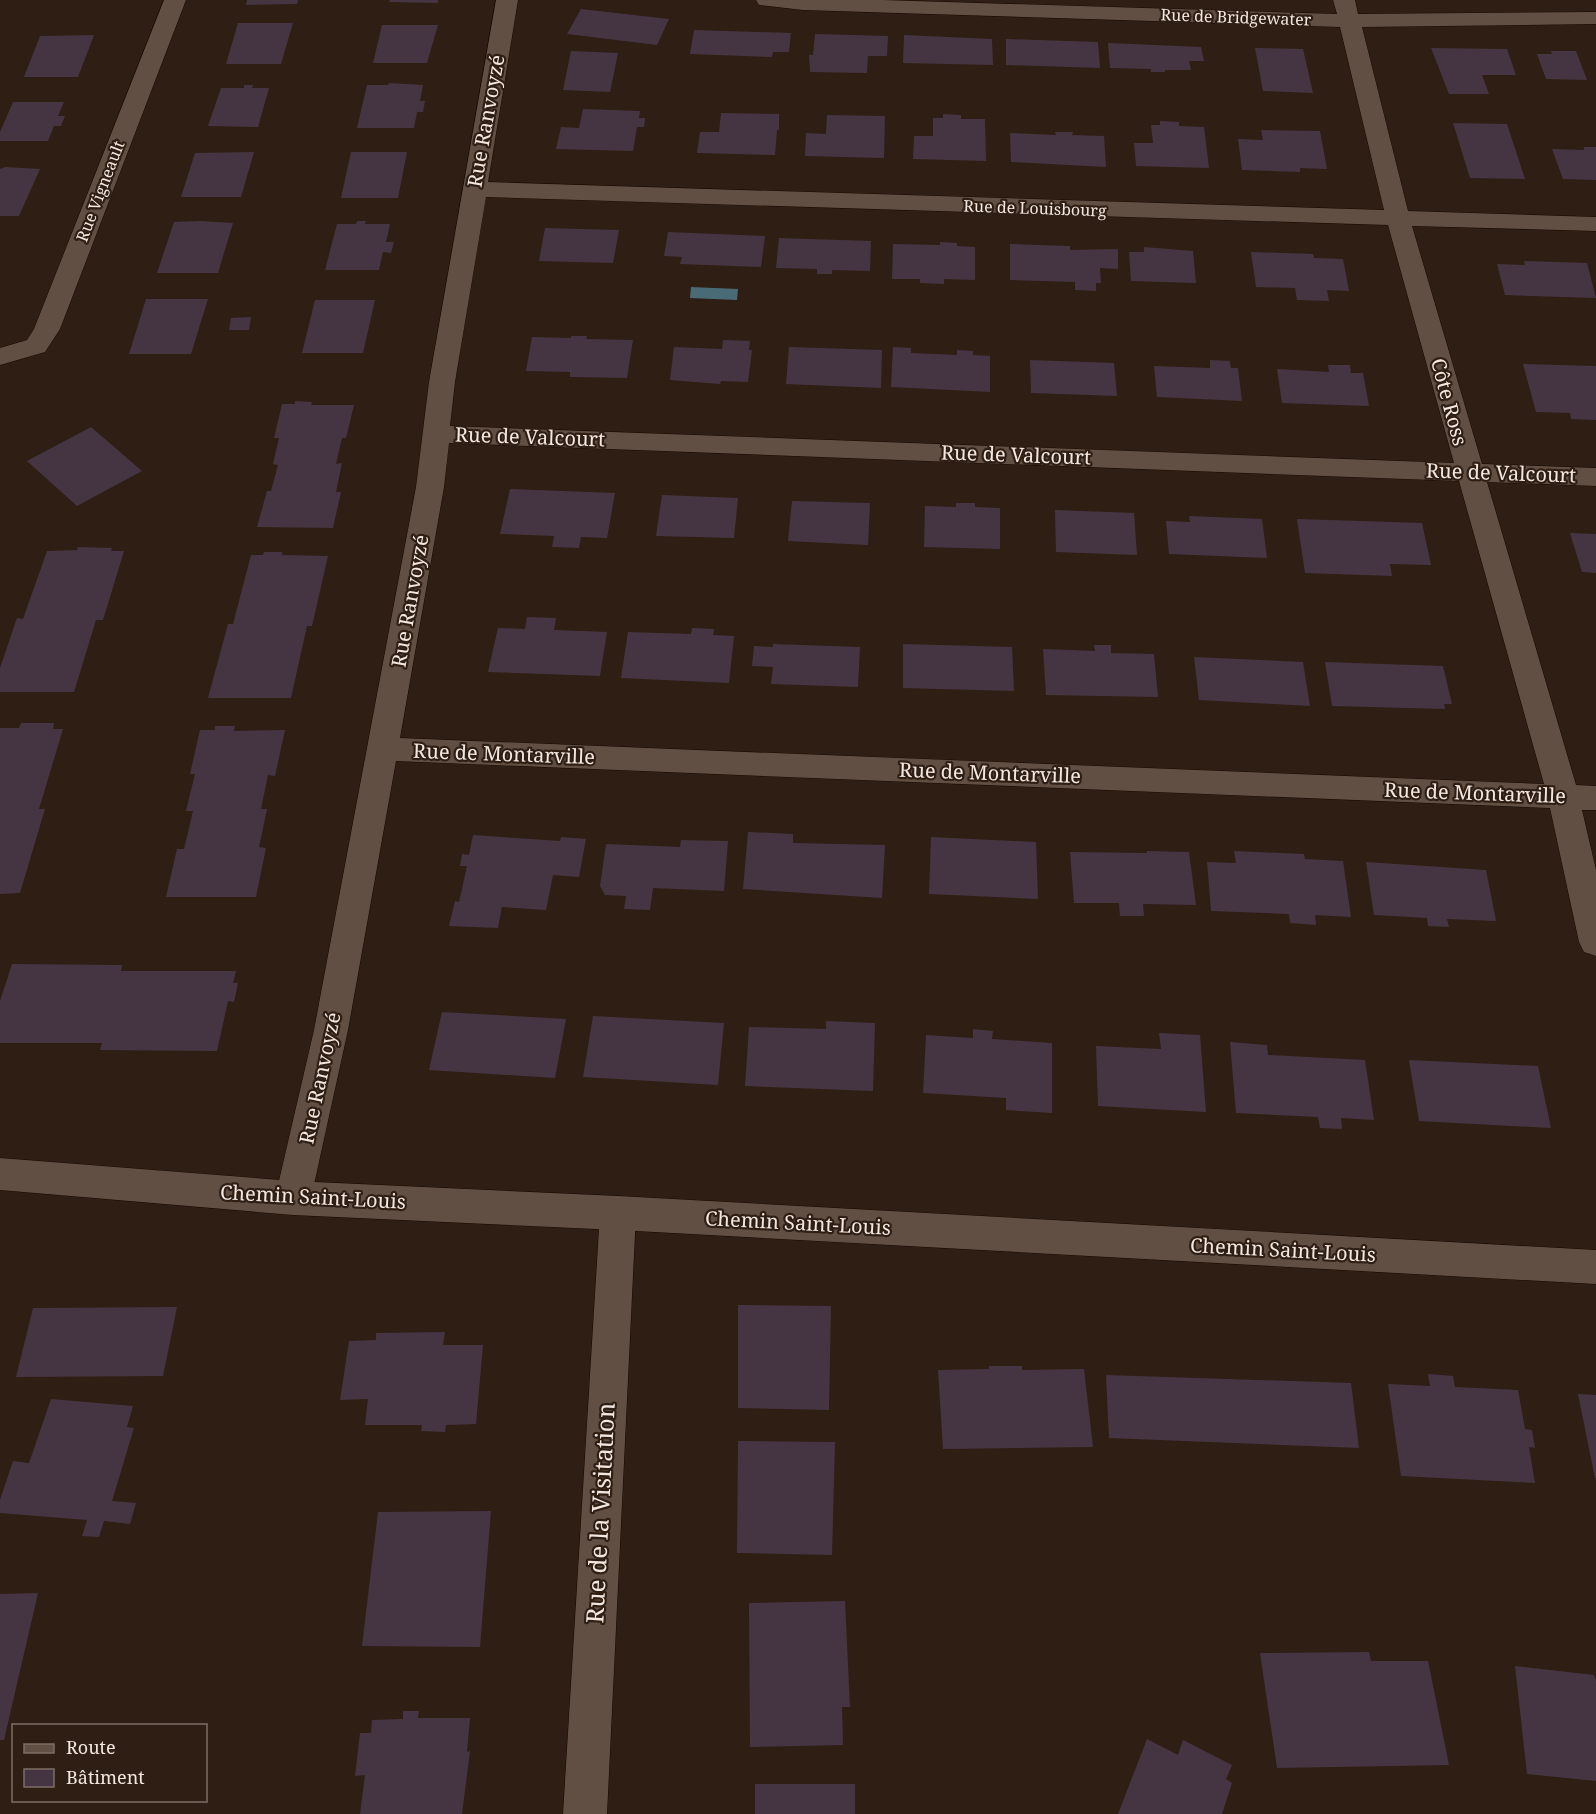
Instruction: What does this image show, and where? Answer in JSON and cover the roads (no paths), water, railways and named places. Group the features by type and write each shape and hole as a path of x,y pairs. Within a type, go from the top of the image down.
{"street":[{"name":"Rue Vigneault","path":"0,357 36,346 47,329 175,0"},
{"name":"Rue Ranvoyzé","path":"293,1198 331,1030 430,487 435,434 507,0"},
{"name":"Rue de Bridgewater","path":"767,0 803,4 1347,10 1596,18"},
{"name":"Côte Ross","path":"1347,10 1398,219 1468,472 1563,796 1596,942"},
{"name":"Rue de Louisbourg","path":"474,189 1596,224"},
{"name":"Rue de Valcourt","path":"435,434 1596,477"},
{"name":"Rue de Montarville","path":"383,749 1596,798"},
{"name":"Chemin Saint-Louis","path":"0,1174 293,1198 618,1213 1596,1267"},
{"name":"Rue de la Visitation","path":"585,1814 618,1213"}],"water":[{"path":"691,287 738,289 737,300 690,298"}]}
